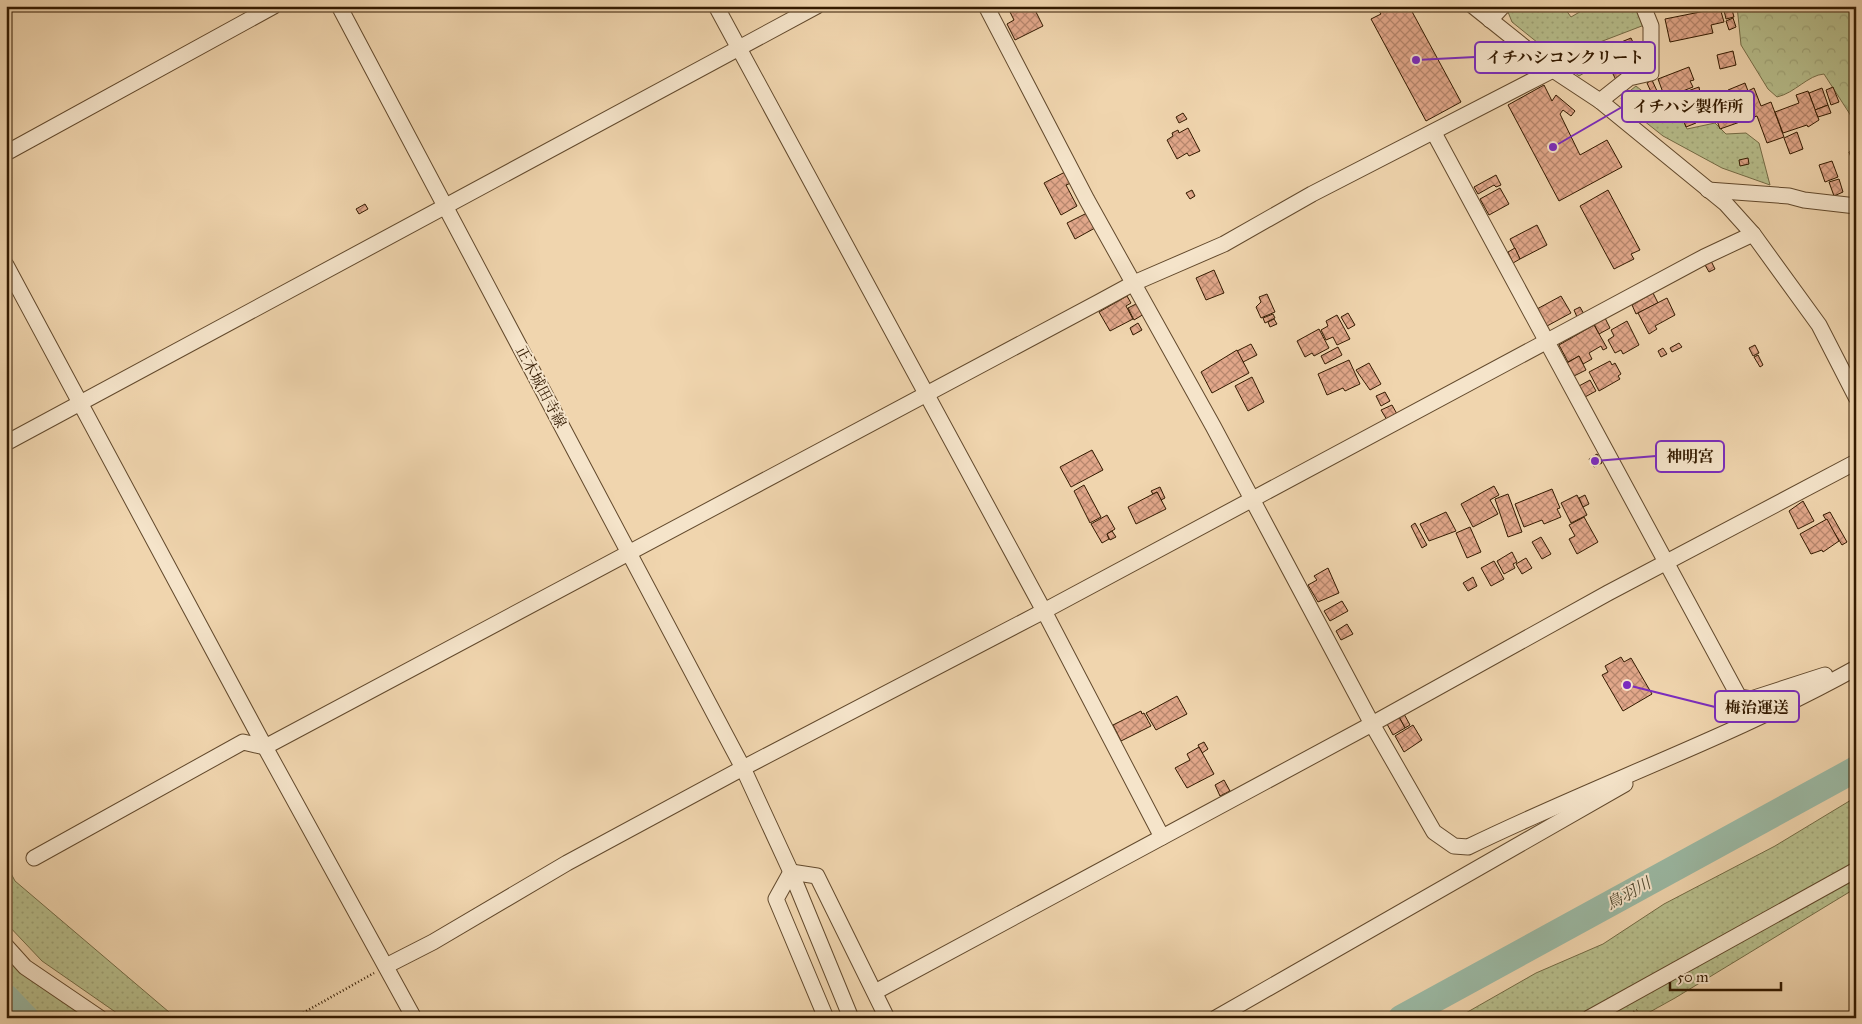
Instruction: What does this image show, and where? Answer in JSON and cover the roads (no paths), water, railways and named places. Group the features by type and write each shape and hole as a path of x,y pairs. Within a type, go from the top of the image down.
{"street":[{"path":"6,153 274,6"},
{"name":"正木城田寺線","path":"339,6 743,768 791,872 851,1018"},
{"path":"716,6 1044,611 1162,837"},
{"path":"6,443 817,6"},
{"path":"986,6 1372,724 1434,832 1454,846 1468,847 1545,809 1685,750 1854,669"},
{"path":"1473,6 1553,70 1600,101 1726,204 1753,234 1819,325 1856,397"},
{"path":"1490,20 1503,6"},
{"path":"1600,101 1630,78 1651,73 1651,26 1643,6"},
{"path":"34,858 243,742 264,747 925,393 1134,284 1224,244 1312,194 1434,133 1488,102 1553,70"},
{"path":"1434,133 1545,342 1667,562 1739,697 1751,699 1822,676 1854,669"},
{"path":"1708,190 1789,196 1804,200 1856,206"},
{"path":"386,966 433,942 567,864 743,768 1253,500 1704,257 1753,234"},
{"path":"6,265 264,747 414,1018"},
{"path":"875,992 1372,724 1667,562 1856,462"},
{"path":"1216,1018 1685,750"},
{"path":"1589,1018 1856,870"},
{"path":"823,1016 776,899 791,872 817,876 887,1018"},
{"path":"6,946 24,967 100,1018"}],"waterway":[{"name":"鳥羽川","path":"1401,1018 1856,769"},
{"path":"6,997 26,1018"}],"place":[{"name":"イチハシコンクリート","path":"1416,60"},
{"name":"イチハシ製作所","path":"1553,147"},
{"name":"神明宮","path":"1595,461"},
{"name":"梅治運送","path":"1627,685"}]}
